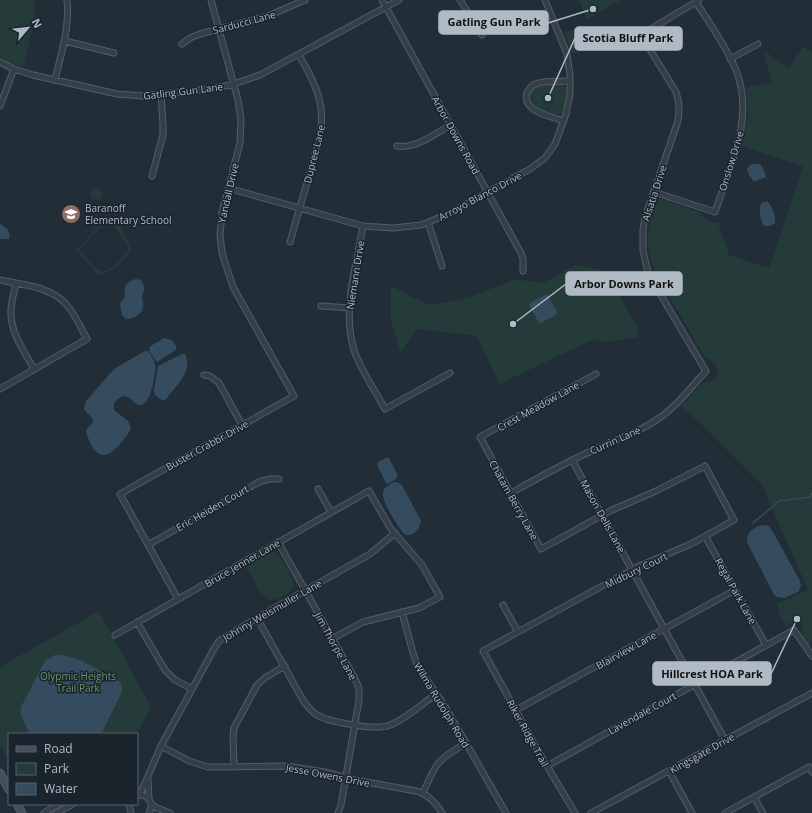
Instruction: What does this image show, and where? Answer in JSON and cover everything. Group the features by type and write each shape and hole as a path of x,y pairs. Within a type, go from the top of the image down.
{"street":[{"path":"55,80 65,41 68,17 67,0"},
{"name":"Yandall Drive","path":"211,0 240,106 241,132 239,147 228,188 221,223 222,253 236,293 294,396"},
{"name":"Sarducci Lane","path":"182,44 194,36 268,16 296,2 305,0"},
{"name":"Arbor Downs Road","path":"382,0 521,253 523,258 523,271"},
{"name":"Gatling Gun Lane","path":"0,62 14,69 33,75 117,94 142,96 206,90 234,84 260,75 398,0"},
{"path":"460,0 482,35"},
{"name":"Arroyo Blanco Drive","path":"228,188 363,226 394,228 411,227 451,213 530,169 545,158 555,144 569,103 570,81 567,54 545,0"},
{"name":"Alsatia Drive","path":"697,1 641,35 673,87 679,104 677,124 645,220 643,230 643,251 648,272 653,282 706,370"},
{"name":"Onslow Drive","path":"654,192 715,212 738,145 742,124 743,104 741,89 730,58 697,1"},
{"path":"65,41 114,54"},
{"path":"730,58 758,44"},
{"name":"Dupree Lane","path":"290,242 320,137 322,112 321,102 312,79 299,55"},
{"path":"0,106 14,69"},
{"path":"564,120 532,108 527,102 527,93 532,86 538,83 570,81"},
{"path":"152,176 163,135 161,94"},
{"path":"396,146 403,147 414,145 451,125"},
{"path":"428,222 442,266"},
{"name":"Niemann Drive","path":"363,226 349,308 351,334 354,351 385,410 450,373"},
{"path":"0,280 42,289 58,297 69,308 87,339 0,389"},
{"path":"16,284 11,311 12,323 15,334 34,369"},
{"path":"320,306 349,308"},
{"name":"Currin Lane","path":"511,493 572,460 625,436 657,419 679,401 706,370"},
{"name":"Crest Meadow Lane","path":"480,437 596,374"},
{"path":"204,375 210,376 219,383 242,424"},
{"name":"Buster Crabbr Drive","path":"148,544 120,494 294,396"},
{"name":"Chatam Berry Lane","path":"480,437 541,548 602,515 656,491 704,466"},
{"name":"Mason Dells Lane","path":"572,460 725,740"},
{"name":"Midbury Court","path":"483,651 632,570 705,536 734,520 704,466"},
{"name":"Eric Heiden Court","path":"148,544 259,482 270,478 279,480"},
{"path":"318,489 331,512"},
{"name":"Bruce Jenner Lane","path":"115,635 369,491 388,524 395,533"},
{"path":"332,639 363,622 424,606 440,597 422,566 395,533"},
{"name":"Johnny Weismuller Lane","path":"138,794 141,793 148,779 152,764 161,746 219,641 305,590 370,554 395,533"},
{"name":"Regal Park Lane","path":"705,536 766,645"},
{"name":"Jim Thorpe Lane","path":"278,542 359,688 359,700 355,725 341,805 338,813"},
{"path":"148,544 178,599"},
{"name":"Blairview Lane","path":"516,710 735,590"},
{"path":"503,605 518,632"},
{"name":"Wilma Rudolph Road","path":"402,612 415,660 423,675 451,716 506,813"},
{"path":"257,618 304,702 318,716 329,720 355,725 376,727 391,725 399,721 436,694"},
{"path":"137,622 165,670 175,680 192,689"},
{"name":"Lavendale Court","path":"547,766 794,630 812,656"},
{"name":"Riker Ridge Trail","path":"483,651 575,813"},
{"path":"234,767 233,736 237,722 261,680 285,666"},
{"name":"Kingsgate Drive","path":"591,813 812,693"},
{"path":"442,813 434,802 423,793 432,771 438,762 445,755 466,743"},
{"name":"Jesse Owens Drive","path":"161,746 183,758 201,765 215,767 286,766 325,772 345,778 423,793"},
{"path":"724,813 809,767 812,772"},
{"path":"669,771 692,813"},
{"path":"0,774 8,788"},
{"name":"Johnny Weismuller Lane","path":"148,779 151,810 149,813"},
{"path":"138,795 144,795 157,808 170,813"},
{"path":"754,797 763,813"},
{"path":"44,813 57,805"},
{"path":"56,813 71,805"},
{"name":"Jim Thorpe Lane","path":"341,805 342,813"}],"green space":[{"path":"0,0 35,0 34,20 24,67 11,63 0,56"},
{"path":"579,0 621,0 587,19"},
{"path":"577,27 586,50 572,54 564,33"},
{"path":"804,46 812,53 812,643 809,645 803,637 801,623 796,621 791,622 787,627 780,616 777,604 808,590 762,485 681,406 702,383 710,382 716,377 718,372 716,365 705,357 659,280 651,261 648,244 650,221 657,201 661,199 701,213 710,223 718,223 729,255 769,268 803,166 742,146 748,117 746,88 772,83 763,53 765,51 788,69"},
{"path":"539,85 563,85 566,88 563,112 557,115 543,111 536,107 531,100 530,94 535,87"},
{"path":"94,188 99,188 103,193 99,199 93,200 90,195 90,192"},
{"path":"115,204 120,209 115,214 110,209"},
{"path":"110,216 114,218 129,242 130,251 117,266 108,272 99,275 76,250 105,219","holes":["108,220 111,221 127,245 128,250 116,264 101,272 95,268 79,250"]},
{"path":"576,265 606,271 637,327 638,337 605,342 592,340 499,384 477,336 418,329 400,352 391,321 391,286 428,305 468,298 513,280 543,283"},
{"path":"272,552 278,554 292,578 293,585 284,596 271,600 260,592 246,567"},
{"name":"Olypmic Heights Trail Park","path":"99,611 151,707 137,733 8,733 8,759 0,745 0,667"}],"water":[{"path":"751,164 760,164 766,177 754,182 747,169"},
{"path":"767,201 774,211 775,223 770,226 764,226 761,218 760,206 761,203"},
{"path":"0,224 8,230 9,239 0,239"},
{"path":"135,279 141,280 144,285 142,298 143,307 137,316 126,319 122,315 120,303 125,297 126,286 129,282"},
{"path":"545,295 548,295 557,312 556,315 539,323 529,305"},
{"path":"164,338 172,340 176,346 176,350 157,362 150,353 149,347"},
{"path":"145,351 148,351 155,363 155,375 148,399 145,403 138,405 130,398 123,396 114,403 114,410 128,421 131,428 114,450 108,454 99,454 92,446 86,432 93,422 92,418 84,409 86,401 114,369"},
{"path":"182,354 185,354 187,360 185,373 178,384 163,401 155,395 154,390 158,366"},
{"path":"389,458 398,476 388,484 386,483 377,465 378,462"},
{"path":"394,482 402,485 421,521 417,530 410,535 404,534 401,531 390,514 383,496 383,492 387,486"},
{"path":"764,525 769,526 773,532 800,581 801,586 798,592 785,598 776,597 773,593 747,542 748,535 752,530"},
{"path":"55,655 70,657 97,669 120,682 122,692 102,733 30,733 21,715 21,707 45,661"}],"waterway":[{"path":"753,523 779,501 810,497 812,493"}],"place":[{"name":"Gatling Gun Park","path":"593,9"},
{"name":"Scotia Bluff Park","path":"548,98"},
{"name":"Baranoff Elementary School","path":"71,214"},
{"name":"Arbor Downs Park","path":"513,324"},
{"name":"Hillcrest HOA Park","path":"797,619"}]}
